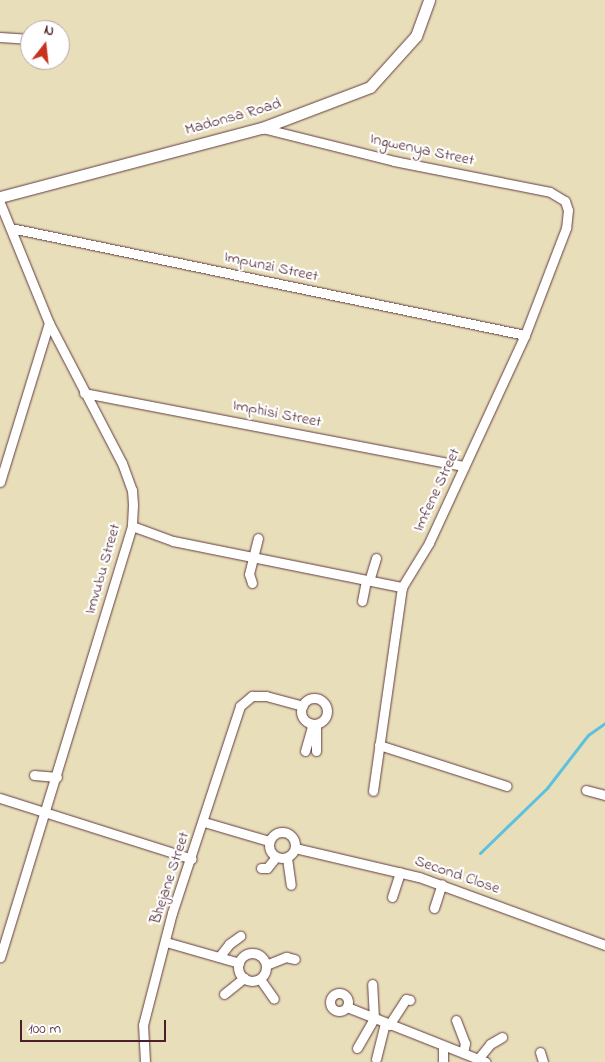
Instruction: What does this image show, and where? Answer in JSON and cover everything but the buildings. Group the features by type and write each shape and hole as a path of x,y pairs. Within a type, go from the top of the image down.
{"street":[{"name":"Madonsa Road","path":"0,197 262,128 370,87 416,36 428,0"},
{"path":"0,37 20,38"},
{"name":"Ingwenya Street","path":"262,128 394,161 550,192 564,201 568,210"},
{"name":"Imvubu Street","path":"0,203 48,323 122,463 132,490 132,526 57,777 0,957"},
{"name":"Imfene Street","path":"373,791 402,587 429,543 525,335 566,228 568,210"},
{"name":"Impunzi Street","path":"11,228 525,335"},
{"path":"0,482 48,323"},
{"name":"Imphisi Street","path":"84,392 464,466"},
{"path":"132,526 174,541 402,587"},
{"path":"252,583 249,574 258,538"},
{"path":"362,601 367,580 376,558"},
{"name":"Bhejane Street","path":"145,1062 142,1055 143,1025 172,913 192,859 240,706 252,696 266,696 303,706"},
{"path":"313,723 326,717 327,709 323,702 312,698 303,706 302,714 313,723 316,751"},
{"path":"306,751 313,723"},
{"path":"379,745 506,786"},
{"path":"34,774 57,777"},
{"path":"586,790 605,796"},
{"path":"0,798 192,859"},
{"path":"204,822 269,841"},
{"path":"276,858 269,850 269,841 274,835 285,832 292,836 295,848 287,858 291,885"},
{"name":"Second Close","path":"295,848 400,872 442,884 605,944"},
{"path":"261,868 267,868 276,858 287,858"},
{"path":"392,897 400,872"},
{"path":"434,908 442,884"},
{"path":"219,958 229,944 240,936"},
{"path":"166,942 239,963"},
{"path":"239,963 244,955 254,953 262,957 266,965"},
{"path":"244,978 253,981 260,978 266,965 286,957 295,959"},
{"path":"239,963 244,978"},
{"path":"224,994 244,978"},
{"path":"260,978 274,999"},
{"path":"357,1048 374,1019 372,984"},
{"path":"376,1059 387,1024 406,999 410,1000"},
{"path":"346,1007 482,1061 490,1044 502,1037"},
{"path":"456,1020 465,1043 463,1054"},
{"path":"443,1046 443,1062"},
{"path":"540,1052 543,1062"}],"waterway":[{"path":"480,853 547,788 588,735 605,723"}]}
